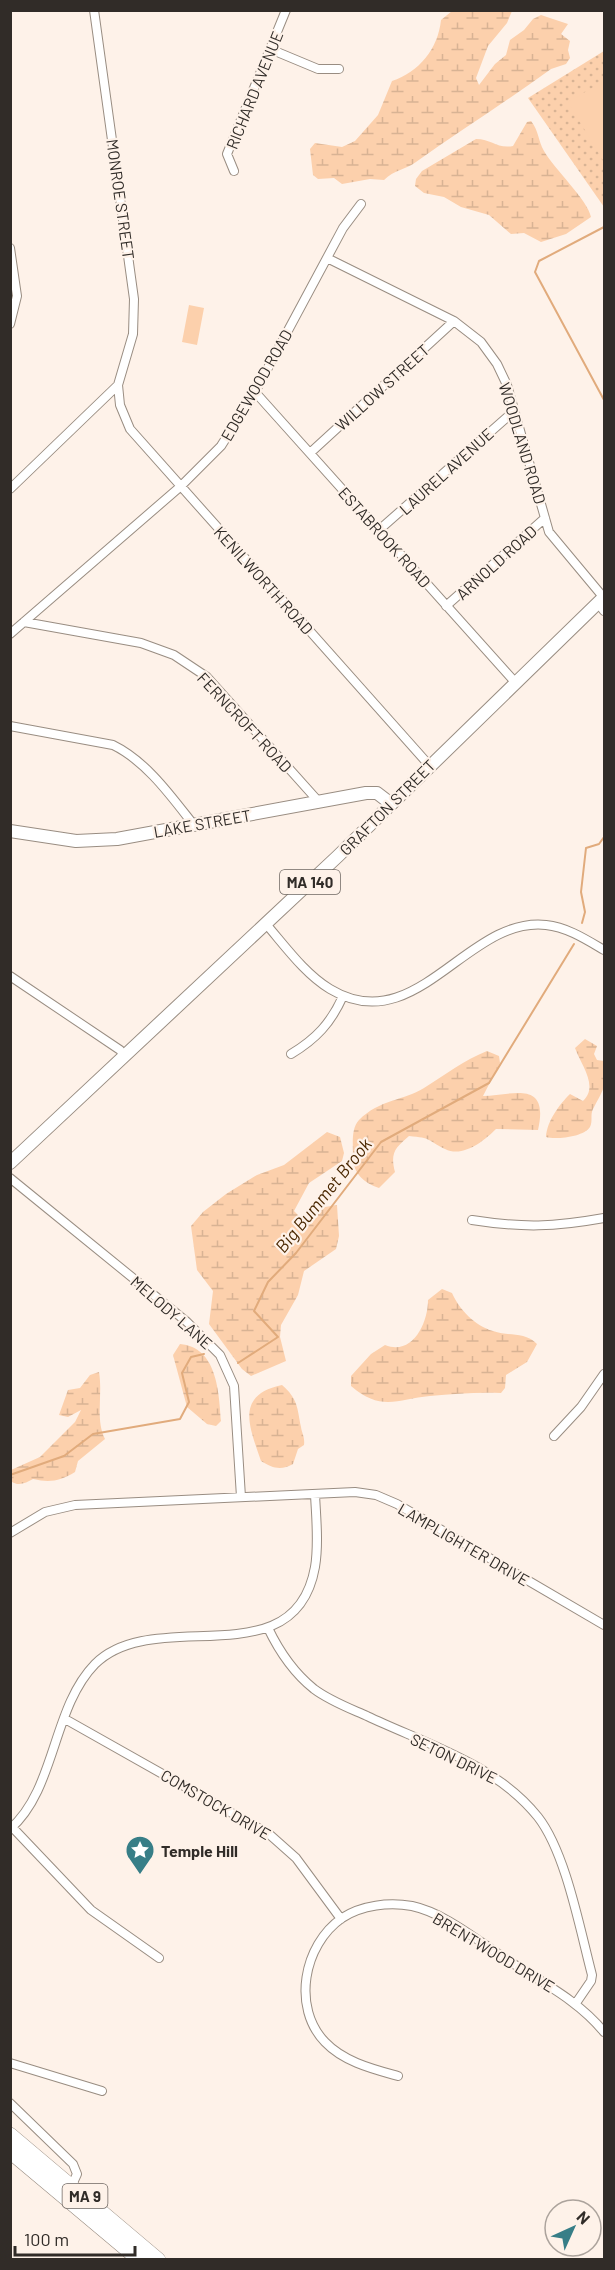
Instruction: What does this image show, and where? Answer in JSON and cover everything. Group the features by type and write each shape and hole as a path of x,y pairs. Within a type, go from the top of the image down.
{"highway":[{"name":"MA 9","path":"10,2134 158,2259"},
{"name":"MA 9","path":"10,2151 140,2259"}],"main road":[{"name":"GRAFTON STREET","path":"10,1163 266,924 514,682 603,602"},
{"name":"LAKE STREET","path":"10,831 76,841 117,839 374,792 390,803"}],"street":[{"name":"MONROE STREET","path":"94,10 135,299 133,334 117,386"},
{"name":"RICHARD AVENUE","path":"234,171 227,154 285,11"},
{"path":"270,49 318,69 339,69"},
{"name":"EDGEWOOD ROAD","path":"10,634 181,486 221,446 255,392 343,228 361,204"},
{"path":"10,248 17,296 10,324"},
{"name":"WOODLAND ROAD","path":"327,258 454,321 471,333 493,356 507,385 545,518 556,541 603,602"},
{"name":"WILLOW STREET","path":"310,453 454,321"},
{"name":"KENILWORTH ROAD","path":"117,386 120,405 130,429 429,765"},
{"path":"10,489 68,436 117,386"},
{"name":"ESTABROOK ROAD","path":"255,392 514,682"},
{"name":"LAUREL AVENUE","path":"379,530 513,412"},
{"name":"ARNOLD ROAD","path":"446,606 545,518"},
{"name":"FERNCROFT ROAD","path":"24,622 141,643 174,655 207,678 319,802"},
{"path":"10,726 113,745 125,751 144,767 193,824"},
{"path":"266,924 314,976 343,996 372,1002 405,995 491,940 512,929 529,924 548,925 566,930 604,951"},
{"path":"10,976 111,1044 124,1057"},
{"path":"291,1054 312,1041 326,1027 343,996"},
{"name":"MELODY LANE","path":"10,1178 187,1322 220,1355 231,1378 235,1395 241,1497"},
{"path":"472,1220 523,1227 552,1226 604,1218"},
{"path":"554,1436 581,1407 604,1374"},
{"name":"LAMPLIGHTER DRIVE","path":"10,1533 45,1512 75,1505 355,1492 376,1495 397,1504 604,1625"},
{"path":"159,1958 91,1910 12,1829 33,1800 78,1687 104,1656 122,1646 142,1640 235,1635 268,1628 294,1609 308,1590 316,1555 315,1494"},
{"name":"SETON DRIVE","path":"268,1628 293,1667 318,1692 492,1774 523,1800 539,1818 552,1840 561,1863 592,1975 591,1981 576,2003"},
{"name":"COMSTOCK DRIVE","path":"65,1719 269,1834 296,1858 341,1919"},
{"name":"BRENTWOOD DRIVE","path":"398,2076 357,2063 340,2054 324,2041 310,2019 305,1992 309,1965 321,1941 341,1919 374,1905 413,1906 452,1924 576,2003 604,2031"},
{"path":"10,2063 102,2091"},
{"path":"10,2103 73,2164 77,2174 72,2185"}],"green space":[{"path":"452,11 512,11 507,23 488,46 476,78 479,85 495,64 506,55 510,40 524,30 533,19 541,15 568,24 561,34 570,41 568,50 570,58 566,64 551,69 416,162 384,180 370,179 342,184 334,178 318,179 313,175 310,149 315,143 342,147 355,141 378,115 392,81 411,72 431,50 441,20"},
{"path":"604,51 604,207 528,98"},
{"path":"604,81 604,162 568,102"},
{"path":"531,121 536,128 544,151 589,210 591,217 566,234 541,242 524,233 511,234 489,215 461,207 444,197 424,193 415,186 416,179 422,171 476,139 507,147 513,146 527,122"},
{"path":"189,305 204,308 197,345 182,342"},
{"path":"585,1039 597,1046 594,1054 597,1060 604,1061 605,1077 604,1086 592,1111 590,1127 582,1133 569,1137 546,1137 554,1114 570,1094 583,1101 587,1095 589,1082 575,1048"},
{"path":"487,1051 499,1056 500,1063 483,1096 525,1093 533,1096 538,1103 540,1114 538,1130 496,1129 473,1147 459,1151 445,1149 426,1139 409,1136 395,1151 393,1160 395,1172 379,1188 360,1176 353,1161 354,1132 359,1120 375,1108 424,1088 462,1063"},
{"path":"327,1132 340,1137 344,1153 342,1161 309,1183 294,1211 301,1218 325,1207 337,1205 339,1236 336,1249 304,1271 298,1295 281,1325 280,1337 286,1361 251,1376 242,1369 209,1324 213,1291 197,1270 191,1226 203,1212 226,1194 257,1175 284,1165"},
{"path":"442,1289 452,1293 463,1311 486,1329 527,1337 537,1344 527,1362 506,1375 505,1388 501,1393 430,1396 390,1402 372,1399 351,1386 351,1376 371,1354 385,1345 403,1346 417,1336 425,1319 428,1300"},
{"path":"180,1344 202,1353 214,1373 221,1421 216,1426 207,1424 187,1407 173,1355"},
{"path":"99,1372 100,1423 105,1439 78,1461 75,1472 64,1477 50,1481 33,1479 19,1484 11,1481 11,1470 40,1457 75,1422 81,1410 68,1417 59,1415 68,1390 80,1388 90,1375"},
{"path":"282,1385 296,1404 304,1445 298,1449 293,1464 281,1468 261,1461 249,1414 257,1396"}],"waterway":[{"name":"Big Bummet Brook","path":"604,227 539,261 535,272 604,400"},
{"name":"Big Bummet Brook","path":"582,923 585,912 581,892 586,848 599,844 604,837"},
{"name":"Big Bummet Brook","path":"238,1363 278,1337 254,1311 268,1282 296,1253 381,1142 489,1083 574,944"},
{"name":"Big Bummet Brook","path":"10,1475 64,1456 93,1434 180,1419 189,1402 182,1373 191,1357 204,1354"}],"place":[{"name":"Temple Hill","path":"140,1876"}]}
